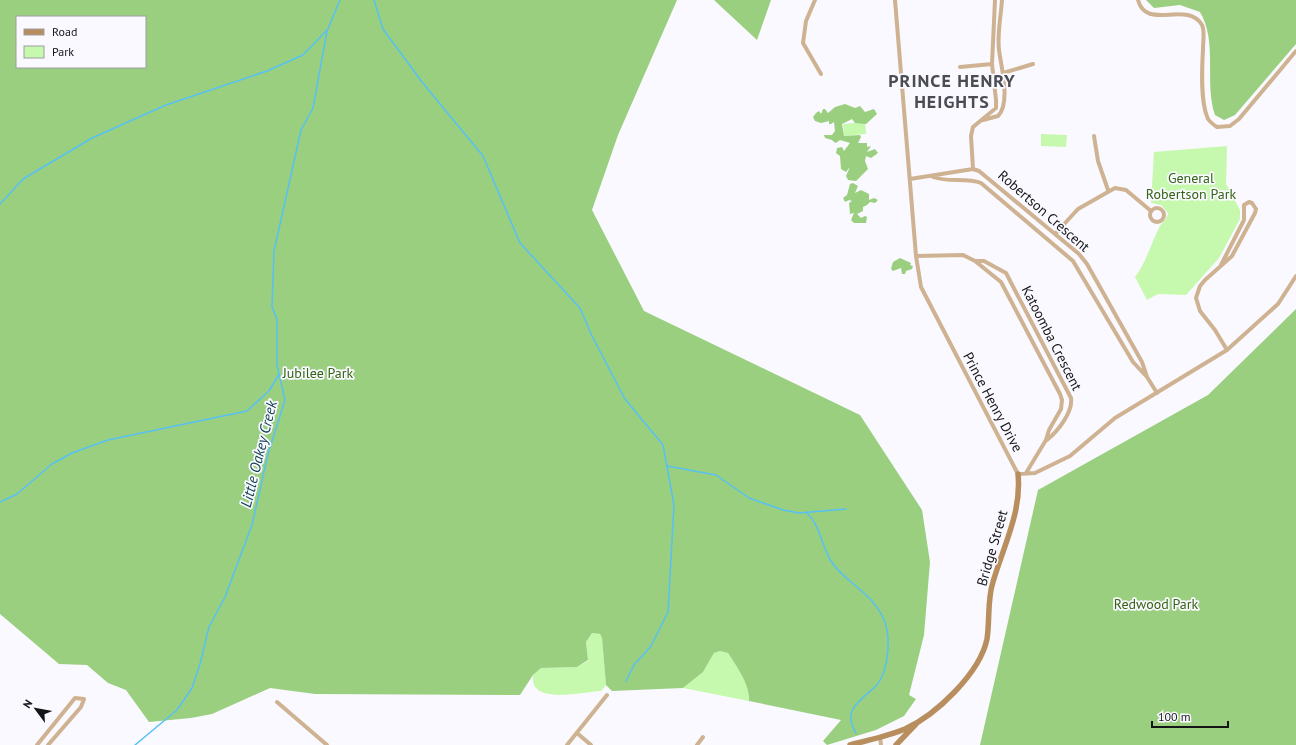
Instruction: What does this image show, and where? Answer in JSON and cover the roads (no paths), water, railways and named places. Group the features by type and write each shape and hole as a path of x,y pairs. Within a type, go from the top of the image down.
{"street":[{"path":"816,0 806,21 802,37 804,48 821,74"},
{"name":"Prince Henry Drive","path":"895,0 919,278 925,296 1018,474 1035,473 1070,456 1115,418 1227,350 1278,304 1296,276"},
{"path":"973,169 971,136 973,127 996,108 992,64 994,0"},
{"path":"983,120 993,119 1002,113 1003,108 1003,73 999,49 1002,0"},
{"path":"1138,0 1143,9 1153,14 1183,11 1191,13 1198,18 1203,26 1203,69 1206,109 1208,119 1217,127 1230,126 1240,119 1296,50"},
{"path":"960,67 992,64"},
{"path":"1003,73 1033,64"},
{"path":"1094,136 1098,161 1108,190"},
{"name":"Robertson Crescent","path":"910,179 973,169 979,170 1055,234 1087,264 1142,362 1147,376 1157,393"},
{"name":"Robertson Crescent","path":"932,176 943,181 973,180 981,183 1070,258 1104,311 1133,362 1147,376"},
{"path":"1055,234 1078,209 1108,190 1115,188 1126,190 1151,211"},
{"path":"1221,265 1226,263 1232,256 1255,213 1256,209 1252,203 1249,202 1244,205 1244,220 1221,265 1200,286 1196,298 1200,311 1215,330 1227,350"},
{"name":"Katoomba Crescent","path":"916,256 963,255 974,260 1001,282 1060,394 1062,400 1061,409 1049,430 1046,440 1026,473"},
{"name":"Katoomba Crescent","path":"974,260 984,261 1006,273 1071,398 1071,407 1057,430 1046,440"},
{"name":"Bridge Street","path":"850,745 880,738 918,722 943,702 968,677 983,653 987,640 992,584 1006,544 1019,492 1018,474"},
{"path":"567,745 607,695"},
{"path":"37,745 76,698 84,699 81,707 48,745"},
{"path":"277,702 327,745"},
{"path":"896,745 918,722"},
{"path":"577,733 592,745"},
{"path":"697,745 703,738"},
{"path":"880,738 881,745"}],"waterway":[{"name":"Little Oakey Creek","path":"135,745 177,710 192,688 200,664 209,627 225,597 252,525 268,454 285,400 277,365 277,319 272,307 274,251 301,130 313,108 327,31 340,0"},
{"path":"374,0 383,29 422,82 483,156 520,243 580,308 592,336 625,399 663,445 674,505 668,612 651,646 634,665 626,681"},
{"path":"0,204 23,179 92,138 166,105 267,71 303,55 326,31"},
{"path":"0,502 17,494 52,464 72,453 108,440 247,411 269,391 279,374"},
{"path":"667,466 716,475 749,498 783,510 799,513 846,509"},
{"path":"806,512 815,523 831,561 842,574 864,593 877,607 882,615 887,630 887,658 882,677 876,686 859,701 852,712 852,725 856,733"}],"district":[{"name":"PRINCE HENRY HEIGHTS","path":"952,91"}],"park label":[{"name":"General Robertson Park","path":"1191,186"},
{"name":"Jubilee Park","path":"318,373"},
{"name":"Redwood Park","path":"1156,604"}]}
